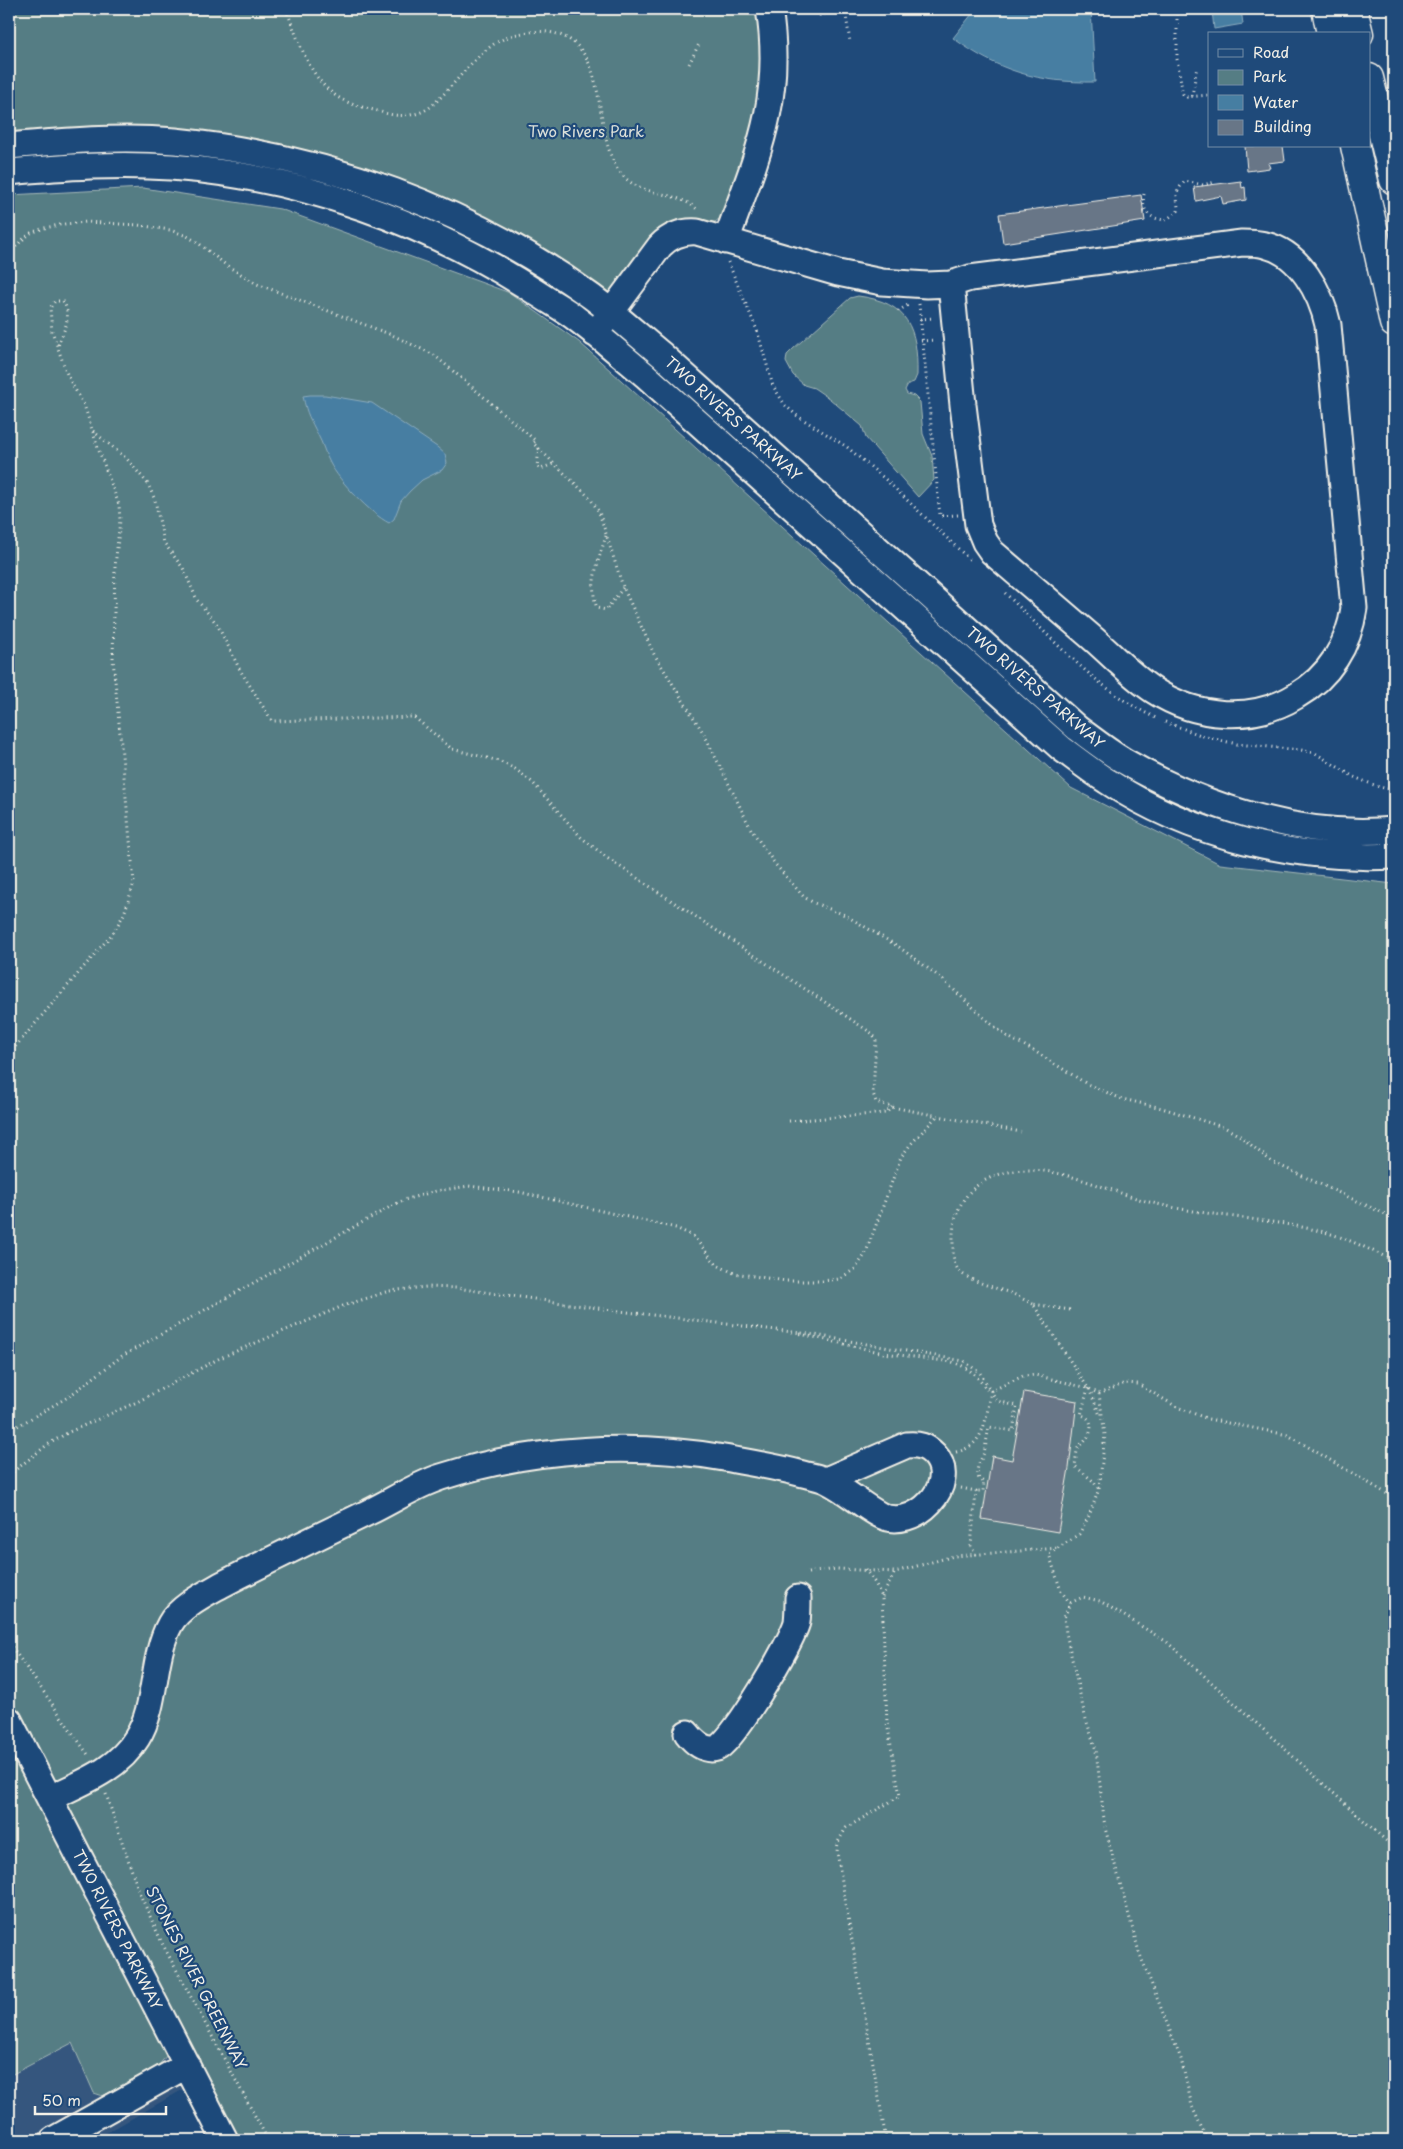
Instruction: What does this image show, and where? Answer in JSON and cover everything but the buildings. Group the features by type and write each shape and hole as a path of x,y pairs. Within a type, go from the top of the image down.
{"highway":[{"path":"1326,9 1331,32"},
{"path":"1353,9 1359,32"},
{"path":"1370,82 1394,180"},
{"path":"1356,148 1394,323"}],"street":[{"path":"726,241 767,124 774,62 773,30 769,9"},
{"name":"TWO RIVERS PARKWAY","path":"9,146 83,139 174,141 264,153 351,175 436,207 517,248 592,298 611,313 669,362 1077,728 1122,760 1171,787 1223,807 1276,822 1332,829 1394,830"},
{"name":"TWO RIVERS PARKWAY","path":"9,172 84,166 172,167 258,179 343,200 426,231 504,271 577,319 652,382 1060,748 1108,782 1160,810 1214,832 1271,847 1330,856 1394,856"},
{"path":"595,334 656,250 667,239 692,232 838,273 882,282 918,285 952,284 970,278 1242,243 1267,245 1292,261 1304,273 1317,292 1328,325 1354,608 1349,632 1339,655 1324,675 1305,691 1280,705 1248,714 1205,711 1182,704 1167,698 1139,679 992,552 982,537 977,514 963,405 952,284"},
{"path":"50,1798 98,1775 115,1764 137,1739 145,1721 160,1650 170,1623 190,1603 221,1585 439,1478 523,1456 631,1448 692,1453 773,1467 826,1480"},
{"path":"688,1733 694,1741 707,1749 717,1748 727,1741 755,1699 791,1638 797,1621 798,1598"},
{"name":"TWO RIVERS PARKWAY","path":"9,1720 225,2140"},
{"path":"53,2140 187,2064"}],"path":[{"path":"286,9 313,71 327,89 346,101 388,115 399,116 420,113 433,105 479,56 501,40 526,32 558,34 573,42 587,58 610,154 618,170 631,183 641,188 674,196 689,202 703,217"},
{"path":"811,9 820,15 828,13 832,9"},
{"path":"845,9 850,42"},
{"path":"861,9 866,14"},
{"path":"1177,9 1176,52 1183,94 1192,96 1208,94"},
{"path":"690,64 700,42"},
{"path":"1192,96 1197,68"},
{"path":"1144,194 1142,203 1148,215 1156,220 1166,220 1178,211 1175,196 1177,189 1185,181 1203,185 1215,182"},
{"path":"9,254 20,241 31,234 44,228 65,224 87,222 138,225 170,230 197,242 226,265 257,284 392,335 434,355 536,441 533,443 590,498 599,512 623,587 654,654 704,734 751,829 775,864 804,897 845,915 899,947 941,978 990,1024 1008,1037 1087,1084 1122,1099 1162,1108 1226,1128 1240,1136 1272,1162 1394,1218"},
{"path":"918,285 921,341 940,516 977,514"},
{"path":"9,1054 113,933 124,914 134,883 114,666 115,567 120,513 118,497 98,448 84,405 68,377 52,331 50,314 53,304 55,301 64,301 68,316 58,346"},
{"path":"93,431 127,459 148,484 155,500 164,543 183,568 198,600 217,624 240,670 272,722 414,717 452,749 499,761 515,769 532,782 594,848 873,1034 876,1040 874,1099 880,1104 1020,1132"},
{"path":"539,448 537,467 541,469 555,464"},
{"path":"606,535 594,579 594,600 597,608 606,610 623,587"},
{"path":"9,683 11,755 9,765"},
{"path":"789,1121 886,1113 892,1107"},
{"path":"9,1431 68,1397 122,1356 192,1315 390,1207 404,1200 436,1190 469,1186 519,1192 676,1228 693,1236 722,1268 741,1276 796,1282 839,1278 855,1269 865,1255 901,1157 938,1116"},
{"path":"1070,1310 1033,1304 961,1272 953,1258 952,1231 959,1204 969,1190 985,1180 1020,1170 1044,1171 1068,1176 1159,1204 1266,1220 1328,1233 1358,1244 1394,1261"},
{"path":"9,1475 63,1435 137,1402 220,1358 343,1306 390,1291 426,1287 456,1288 619,1311 809,1334 964,1361 980,1373 989,1391 998,1401 1017,1406 1013,1431 989,1426 983,1455 978,1462 976,1472 979,1479 984,1482 983,1491 954,1487"},
{"path":"1033,1304 1088,1388 1102,1419"},
{"path":"989,1391 1023,1376 1035,1375 1088,1388 1099,1394"},
{"path":"1099,1394 1124,1383 1138,1384 1177,1407 1208,1420 1288,1435 1394,1498"},
{"path":"1088,1388 1081,1415 1086,1416 1090,1422 1091,1432 1079,1447 1074,1466 1093,1481 1099,1489"},
{"path":"954,1459 952,1452 964,1450 972,1446 978,1438 987,1419 989,1391"},
{"path":"1049,1554 1079,1534 1089,1516 1099,1489 1105,1441 1099,1394"},
{"path":"976,1491 971,1546 976,1555"},
{"path":"808,1573 837,1569 895,1572 954,1556 1059,1548"},
{"path":"1042,1549 1049,1554 1062,1591 1070,1603"},
{"path":"865,1569 875,1582 882,1596 887,1723 900,1796 846,1828 838,1842 837,1852 886,2140"},
{"path":"882,1596 895,1572"},
{"path":"1207,2140 1192,2106 1181,2059 1139,1952 1105,1828 1096,1750 1085,1716 1066,1634 1064,1618 1070,1603 1083,1597 1090,1597 1100,1601 1167,1642 1394,1848"},
{"name":"STONES RIVER GREENWAY","path":"9,1642 89,1756 98,1775 139,1892 163,1945 268,2140"}],"shaded area":[{"path":"9,1740 189,2086 94,2140 9,2140"}],"green space":[{"name":"Two Rivers Park","path":"9,9 760,9 765,41 757,124 723,216 715,222 692,220 663,228 649,241 607,295 343,162 9,136"},
{"path":"143,188 280,209 510,293 579,342 1071,788 1220,864 1394,884 1394,2140 220,2140 9,1740 9,195"},
{"path":"858,296 888,304 907,320 912,331 917,359 917,375 914,382 908,384 905,390 907,394 914,396 920,402 923,434 932,456 934,480 918,497 866,438 862,426 830,399 814,388 804,385 793,375 786,362 787,355 793,349 850,298"},
{"path":"9,1749 167,2047 167,2055 159,2065 103,2096 94,2093 72,2043 9,2076"}],"water":[{"path":"976,9 1091,9 1095,82 1075,82 1037,77 1003,67 986,59 953,38"},
{"path":"1241,9 1243,24 1214,29 1212,10"},
{"path":"325,395 372,403 437,447 445,454 447,463 442,470 422,480 410,491 401,501 394,519 389,523 365,505 334,470 306,408 303,396"}]}
